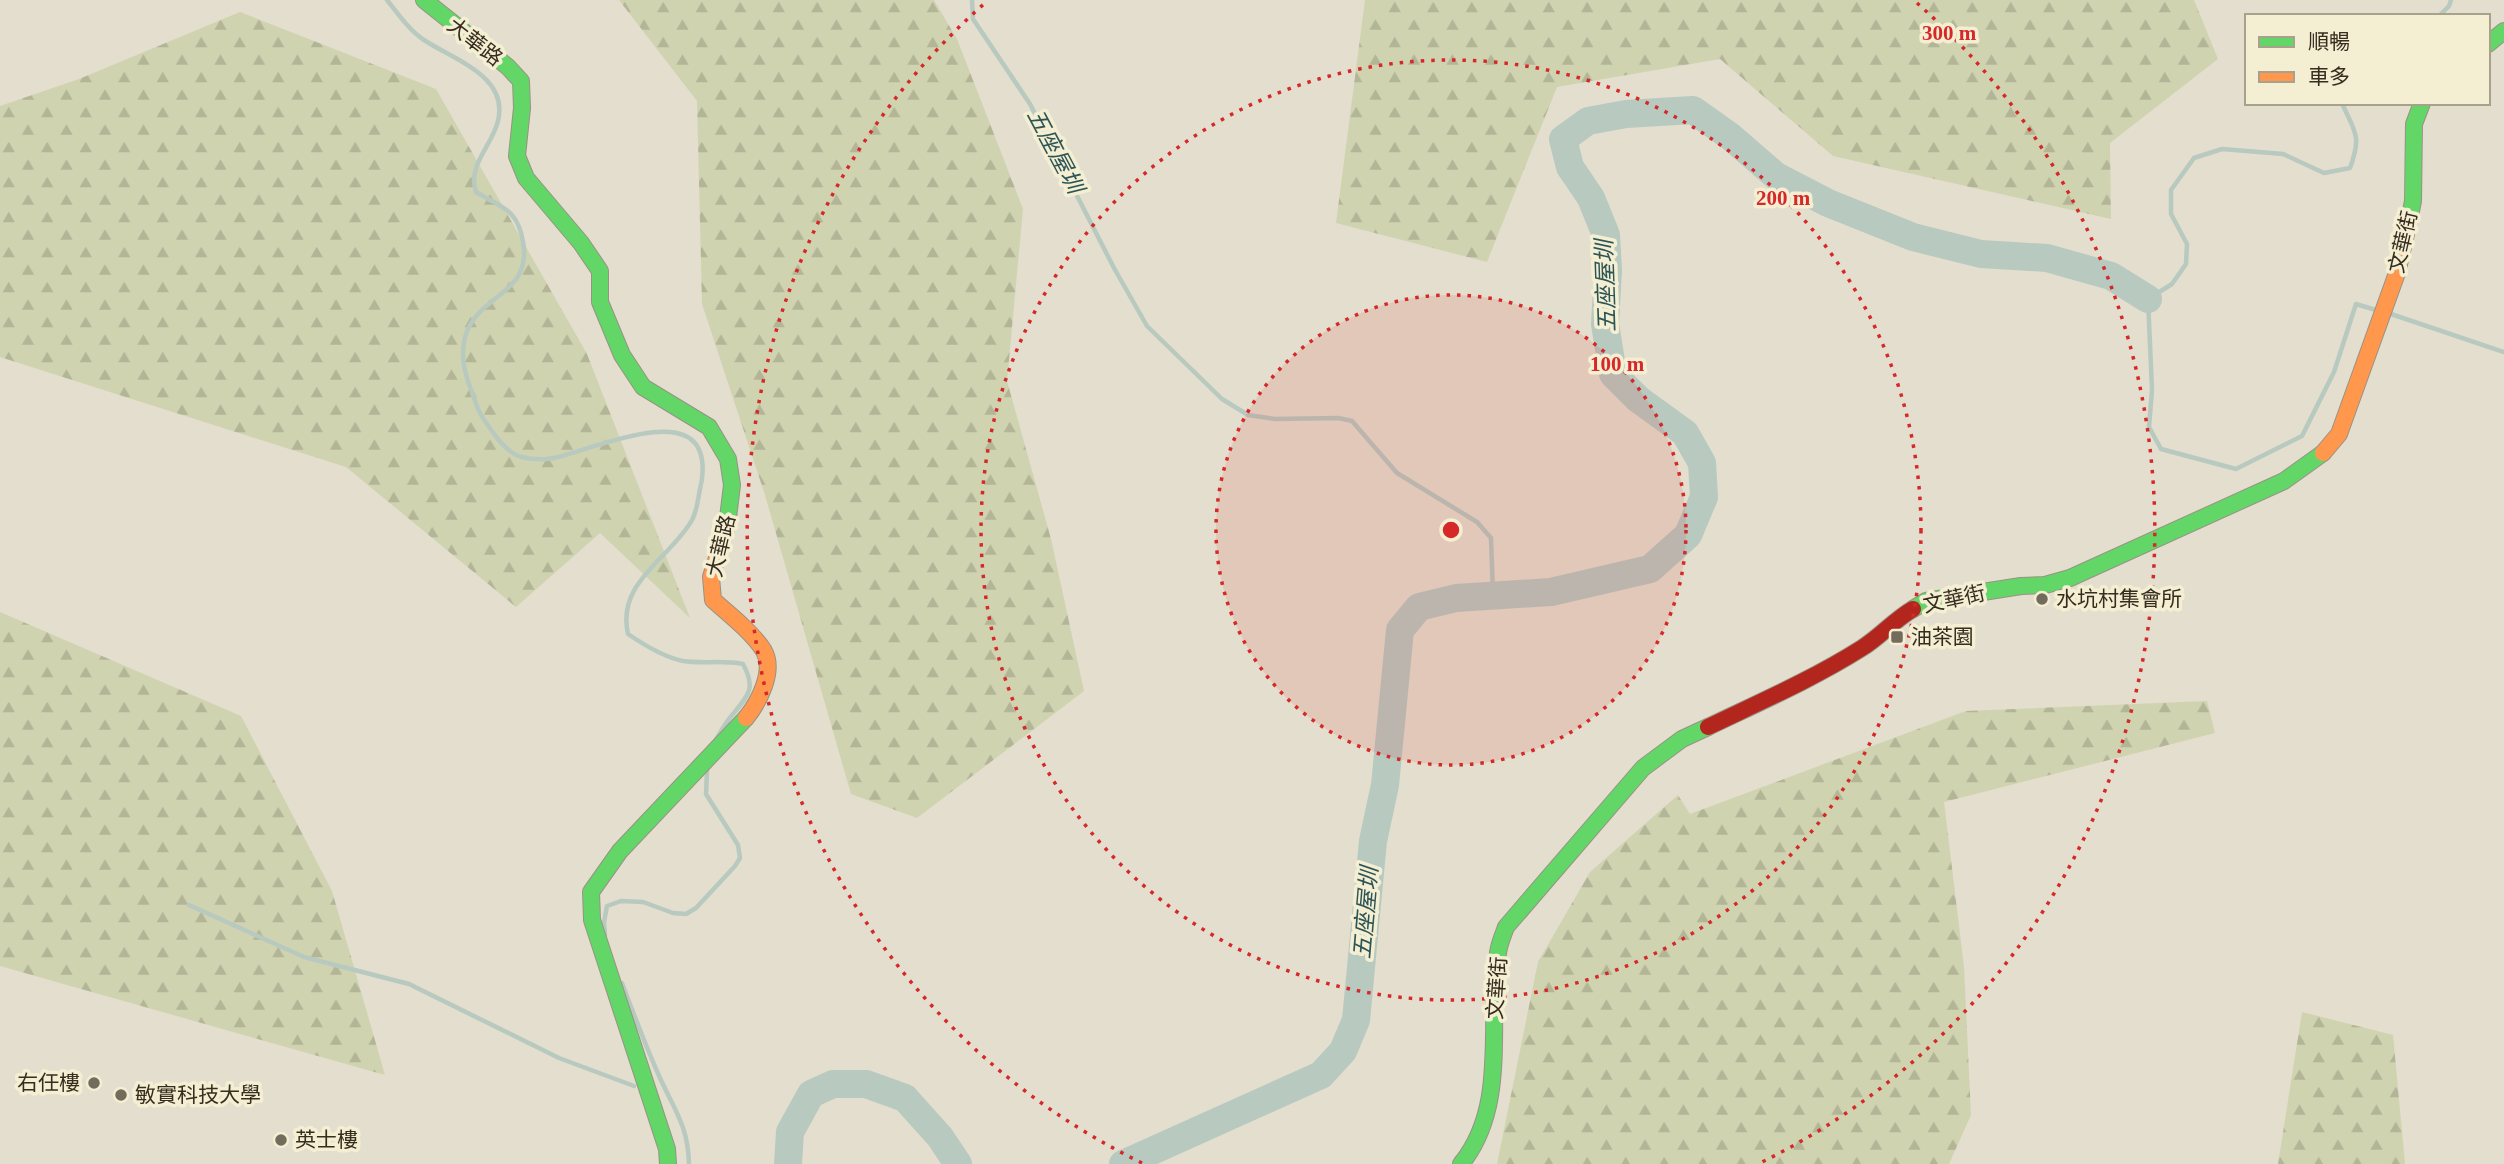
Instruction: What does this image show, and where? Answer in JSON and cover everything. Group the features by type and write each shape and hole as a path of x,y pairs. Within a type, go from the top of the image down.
{"street":[{"name":"大華路","path":"424,0 508,67 521,81 522,108 517,156 526,178 581,243 600,271 600,302 622,355 643,387 709,427 728,459 732,485 729,521 711,578 713,600 736,620 765,653 766,679 759,702 699,770 620,851 591,892 592,919 667,1149 668,1164"},
{"path":"2490,42 2504,31"},
{"name":"文華街","path":"1461,1164 1474,1148 1490,1104 1498,951 1506,927 1643,768 1682,739 1792,687 1864,647 1898,618 1926,601 2057,583 2284,481 2323,453 2339,435 2397,274 2410,223 2415,181 2414,124 2421,105"}],"green space":[{"path":"619,0 934,0 957,39 1023,209 1007,381 1051,539 1084,691 917,818 851,794 765,495 702,304 697,101"},
{"path":"1365,0 2194,0 2218,59 2110,143 2111,219 1833,156 1720,59 1557,87 1487,262 1336,223"},
{"path":"240,12 436,89 587,354 690,618 600,533 516,607 346,467 0,357 0,106 79,79"},
{"path":"0,612 241,716 332,891 385,1075 0,966"},
{"path":"2207,701 2215,733 1944,802 1964,967 1971,1115 1949,1164 1497,1164 1538,962 1590,872 1678,795 1690,814 1966,711"},
{"path":"2302,1012 2393,1035 2405,1164 2278,1164"}],"waterway":[{"path":"387,0 419,36 476,71 487,81 495,92 499,105 498,121 477,164 474,182 476,192 507,210 517,222 521,231 524,259 513,283 474,318 465,338 463,359 466,373 482,417 506,447 516,455 530,459 554,458 610,441 655,432 675,433 690,439 700,452 702,475 694,516 682,534 637,585 626,616 628,634 669,657 690,662 743,664 749,679 749,691 714,743"},
{"name":"五座屋圳","path":"972,0 973,19 1030,104 1114,268 1147,326 1222,399 1248,415 1275,419 1338,418 1352,421 1397,473 1477,522 1491,538 1493,595"},
{"path":"2441,14 2451,0"},
{"path":"2343,105 2356,141 2350,168 2324,173 2283,154 2222,149 2194,158 2171,190 2171,214 2187,244 2186,264 2172,284 2148,299 2152,390 2149,427 2161,449 2236,469 2302,436 2334,372 2356,304 2379,311"},
{"name":"五座屋圳","path":"1123,1164 1321,1075 1343,1051 1356,1020 1373,841 1385,785 1400,630 1419,607 1456,598 1551,592 1650,569 1688,535 1704,497 1702,463 1685,433 1638,399 1613,374 1605,324 1608,270 1606,235 1591,198 1570,167 1563,139 1588,121 1626,114 1693,110 1731,137 1776,176 1828,203 1913,237 1981,254 2047,258 2111,276 2148,299"},
{"path":"2388,313 2504,352"},
{"path":"605,935 607,906 621,901 643,902 673,913 686,914 696,908 740,858 738,845 706,794 707,771"},
{"path":"189,905 304,957 409,984 559,1058 634,1086"},
{"path":"622,983 650,1055 676,1110 686,1139 689,1164"},
{"name":"五座屋圳","path":"788,1164 790,1132 811,1094 833,1084 866,1084 905,1098 940,1137 958,1164"}],"traffic: fast":[{"path":"424,0 508,67 521,81 522,108 517,156 526,178 581,243 600,271 600,302 622,355 643,387 709,427 728,459 732,485 727,526"},
{"path":"2490,42 2504,31"},
{"path":"2409,221 2413,201 2414,124 2421,105"},
{"path":"1913,609 1926,601 2021,586 2045,585 2070,578 2284,481 2323,453"},
{"path":"668,1164 667,1149 592,920 591,892 620,851 746,718"},
{"path":"1461,1164 1476,1141 1491,1090 1495,980 1501,940 1506,927 1643,768 1682,739 1708,727"}],"traffic: slow":[{"path":"2323,453 2339,434 2397,273 2409,221"},
{"path":"727,526 711,577 713,600 754,637 764,651 768,668 764,686 746,718"}],"traffic: jam":[{"path":"1708,727 1825,670 1869,644 1913,609"}],"place":[{"name":"水坑村集會所","path":"2042,599"},
{"name":"油茶園","path":"1897,637"},
{"name":"右任樓","path":"94,1083"},
{"name":"敏實科技大學","path":"121,1095"},
{"name":"英士樓","path":"281,1140"}]}
